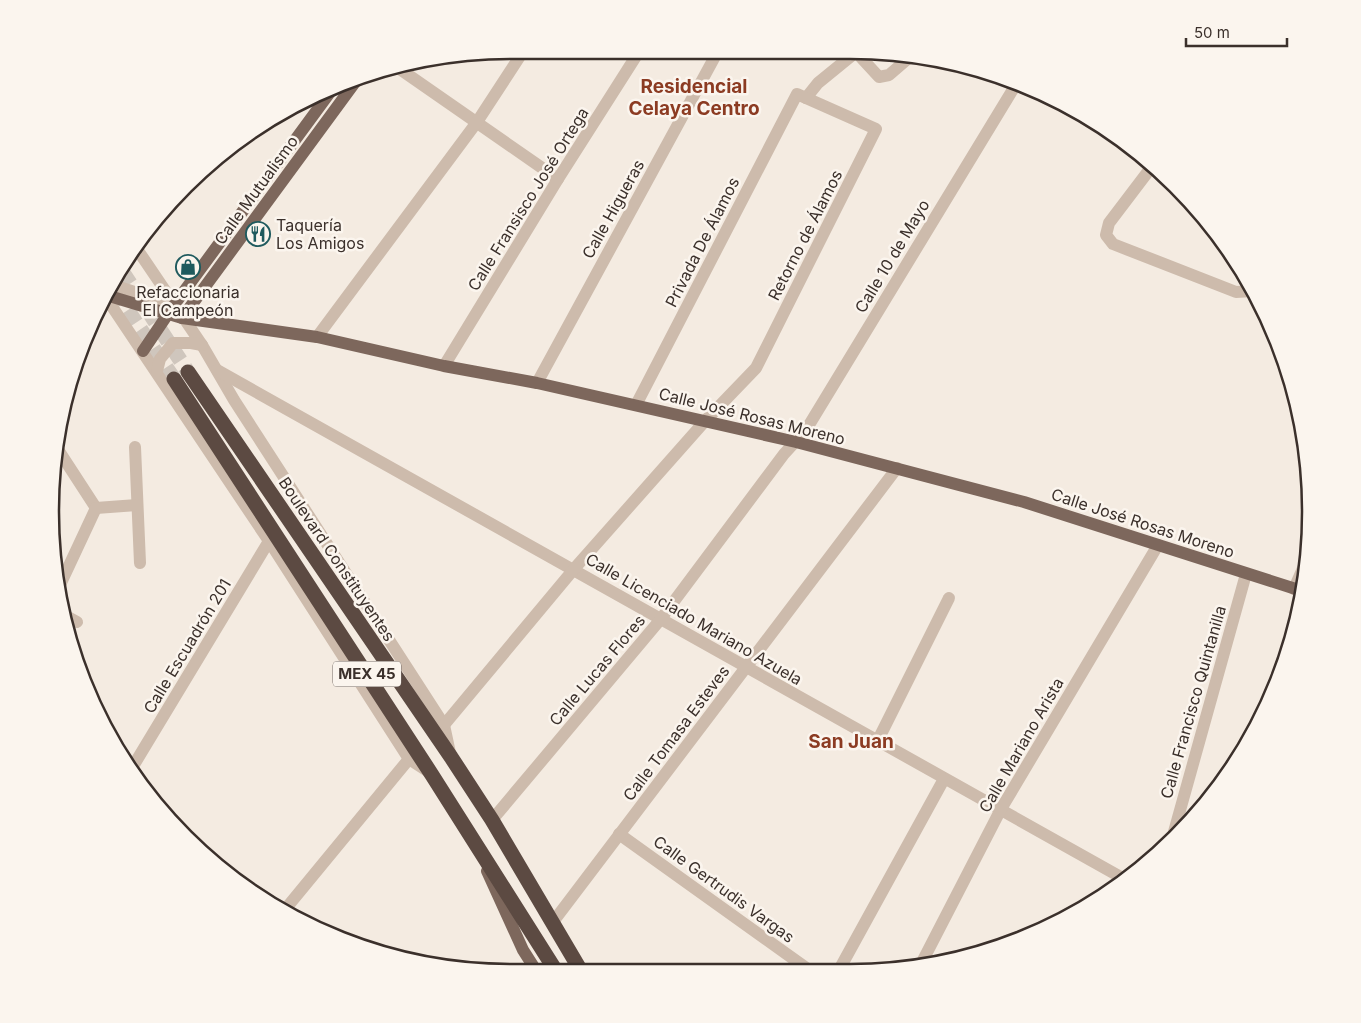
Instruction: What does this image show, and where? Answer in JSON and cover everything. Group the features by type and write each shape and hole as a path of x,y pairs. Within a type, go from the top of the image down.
{"highway":[{"name":"Boulevard Constituyentes","path":"551,964 181,376 451,757 492,820 577,964"}],"main road":[{"name":"Calle Mutualismo","path":"182,318 350,89"},
{"name":"Calle Mutualismo","path":"143,352 171,310 325,99"},
{"name":"Calle José Rosas Moreno","path":"112,297 171,310 182,318 317,337 444,366 537,382 796,442 1024,502 1295,589"},
{"path":"473,842 523,950 532,964"}],"street":[{"path":"317,337 477,122 518,59"},
{"name":"Calle Fransisco José Ortega","path":"444,366 558,179 634,59"},
{"name":"Calle Higueras","path":"537,382 713,59"},
{"name":"Privada De Álamos","path":"636,404 801,96 847,59"},
{"path":"862,59 879,77 889,75 903,62"},
{"path":"403,72 558,179"},
{"name":"Calle 10 de Mayo","path":"796,442 806,430 1013,89"},
{"name":"Retorno de Álamos","path":"705,421 756,368 876,129 801,96"},
{"path":"1148,171 1109,223 1106,235 1113,244 1236,292 1245,291"},
{"path":"139,254 171,310"},
{"path":"118,287 171,310"},
{"path":"110,302 269,542 409,759 432,775"},
{"path":"182,318 202,346 234,400 444,725 451,757"},
{"path":"156,371 160,359 173,344 191,343 202,346"},
{"name":"Calle Licenciado Mariano Azuela","path":"217,370 574,569 745,668 878,740 944,779 1118,876"},
{"path":"234,400 246,386"},
{"path":"444,725 574,569 705,421"},
{"name":"Calle Lucas Flores","path":"492,820 660,620 784,454 796,442"},
{"path":"135,447 140,563"},
{"path":"63,457 96,508"},
{"name":"Calle Tomasa Esteves","path":"553,922 897,468"},
{"path":"96,508 136,505"},
{"path":"64,577 96,508"},
{"name":"Calle Escuadrón 201","path":"135,763 269,542"},
{"name":"Calle Mariano Arista","path":"924,958 1001,809 1158,545"},
{"name":"Calle Francisco Quintanilla","path":"1176,826 1246,574"},
{"path":"878,740 949,598"},
{"path":"288,906 409,759"},
{"path":"842,964 944,779"},
{"name":"Calle Gertrudis Vargas","path":"619,834 801,964"}],"tunnel":[{"path":"125,276 188,372"},
{"path":"115,292 174,379"}],"place":[{"name":"Taquería Los Amigos","path":"258,234"},
{"name":"Refaccionaria El Campeón","path":"188,267"}],"district":[{"name":"Residencial Celaya Centro","path":"694,97"},
{"name":"San Juan","path":"851,741"}]}
